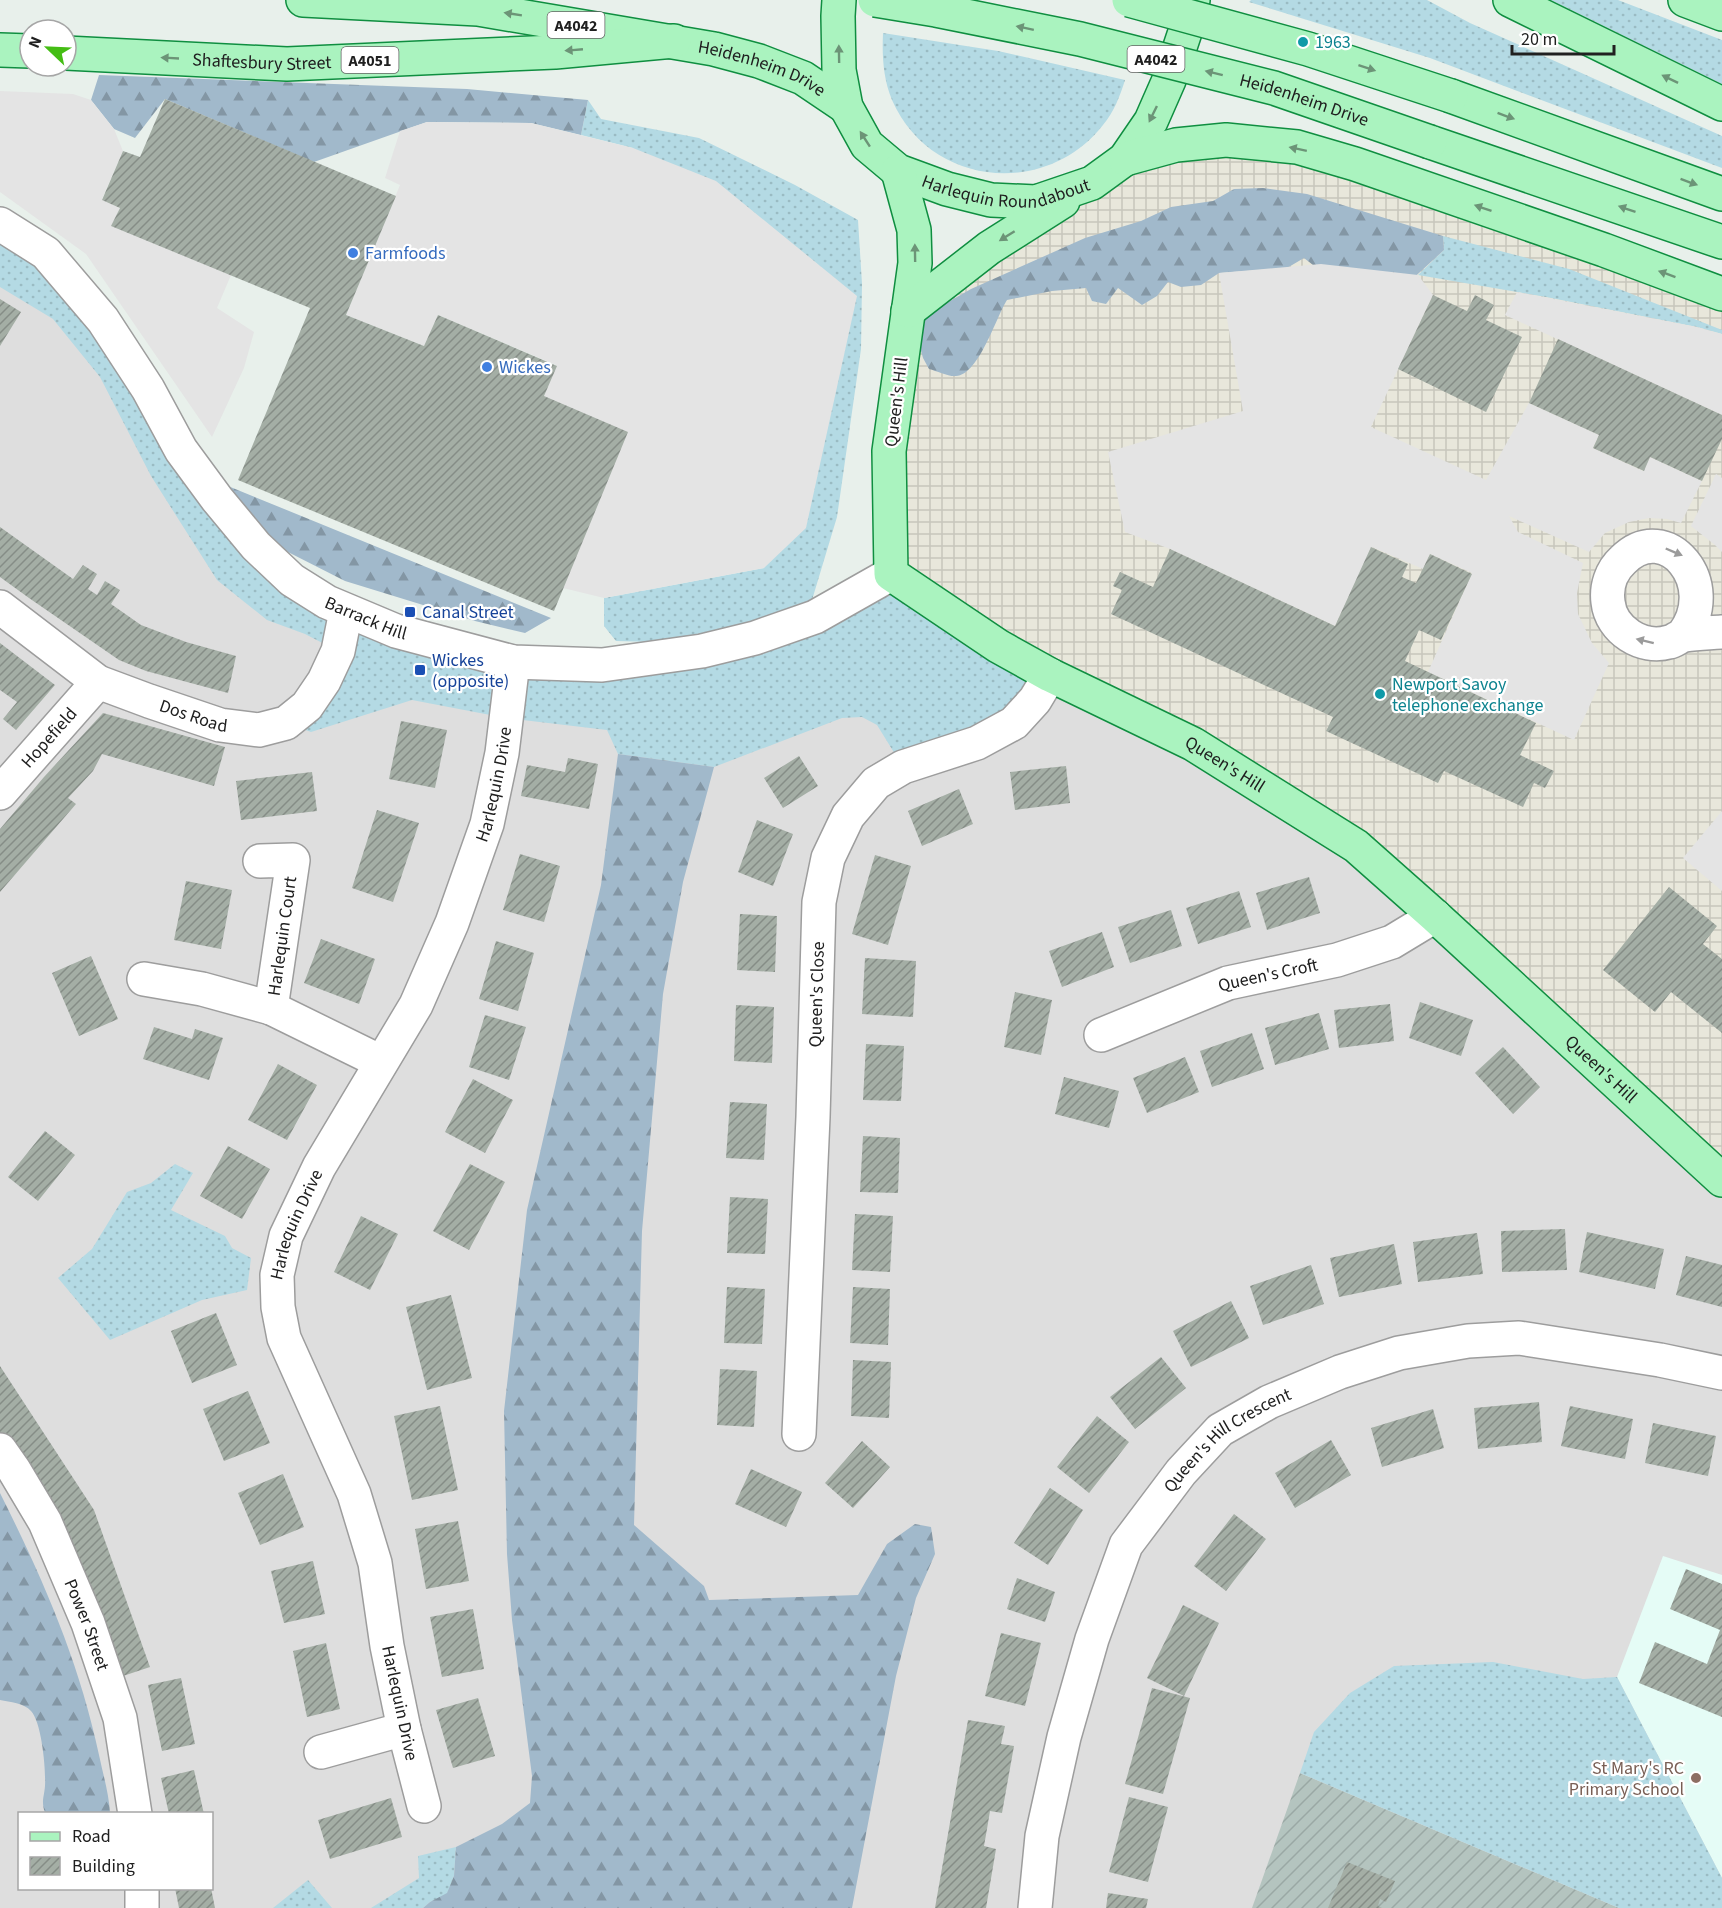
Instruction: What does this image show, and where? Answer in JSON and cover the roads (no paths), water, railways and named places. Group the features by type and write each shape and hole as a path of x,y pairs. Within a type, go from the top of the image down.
{"main road":[{"name":"A4042","path":"303,0 478,9 674,41"},
{"name":"Harlequin Roundabout","path":"839,0 839,70 846,107 867,144 898,171 947,189 991,200 1036,202 1092,183 1125,159 1151,121 1169,80 1193,0"},
{"name":"Heidenheim Drive","path":"874,0 1080,39 1275,88 1722,242"},
{"path":"1129,0 1308,49 1451,96 1722,194"},
{"path":"1510,0 1722,104"},
{"path":"1685,0 1722,14"},
{"name":"Heidenheim Drive","path":"674,41 759,61 803,78 846,107"},
{"name":"Shaftesbury Street","path":"78,53 286,64 555,52 674,41"},
{"path":"0,50 18,51"},
{"name":"A4042","path":"1125,159 1176,145 1226,140 1297,147 1366,168 1604,250 1722,294"},
{"name":"Queen's Hill","path":"898,171 914,230 915,263 889,451 891,574 998,645 1050,675 1193,744 1356,846 1722,1180"},
{"path":"908,311 989,248 1092,183"}],"street":[{"name":"Barrack Hill","path":"0,224 46,253 103,320 148,389 181,450 256,546 292,580 346,611 396,631 513,662 602,665 702,651 755,638 815,617 891,574"},
{"path":"1652,547 1668,548 1683,555 1694,565 1702,579 1704,595 1702,611 1695,625 1683,635 1669,642 1653,644 1638,640 1624,632 1614,620 1608,605 1608,588 1613,573 1623,560 1636,551 1652,547"},
{"path":"1704,595 1722,624"},
{"name":"Dos Road","path":"0,607 98,682 220,725 259,730 286,723 307,705 324,681 338,651 346,611"},
{"path":"1683,635 1722,632"},
{"name":"Harlequin Drive","path":"424,1806 404,1729 387,1646 375,1563 354,1494 284,1338 278,1307 277,1275 286,1236 319,1167 416,1005 452,923 488,824 502,753 513,662"},
{"name":"Queen's Close","path":"799,1434 813,1129 819,902 828,858 848,816 876,783 903,767 977,743 1014,723 1035,700 1050,675"},
{"name":"Hopefield","path":"0,793 98,682"},
{"name":"Harlequin Court","path":"260,861 293,860 271,1008"},
{"name":"Queen's Croft","path":"1101,1035 1228,983 1337,960 1392,942 1435,916"},
{"name":"Harlequin Court","path":"144,979 202,989 271,1008 381,1062"},
{"name":"Queen's Hill Crescent","path":"1035,1908 1042,1836 1064,1737 1092,1639 1126,1545 1181,1472 1220,1430 1269,1402 1340,1371 1399,1353 1468,1341 1519,1338 1660,1360 1722,1373"},
{"name":"Power Street","path":"0,1450 45,1522 88,1623 120,1718 135,1812"},
{"path":"321,1752 404,1729"},
{"path":"142,1890 142,1908"}],"place":[{"name":"1963","path":"1303,42"},
{"name":"Farmfoods","path":"353,253"},
{"name":"Wickes","path":"487,367"},
{"name":"Canal Street","path":"410,612"},
{"name":"Wickes (opposite)","path":"420,670"},
{"name":"Newport Savoy telephone exchange","path":"1380,694"},
{"name":"St Mary's RC Primary School","path":"1696,1778"}]}
